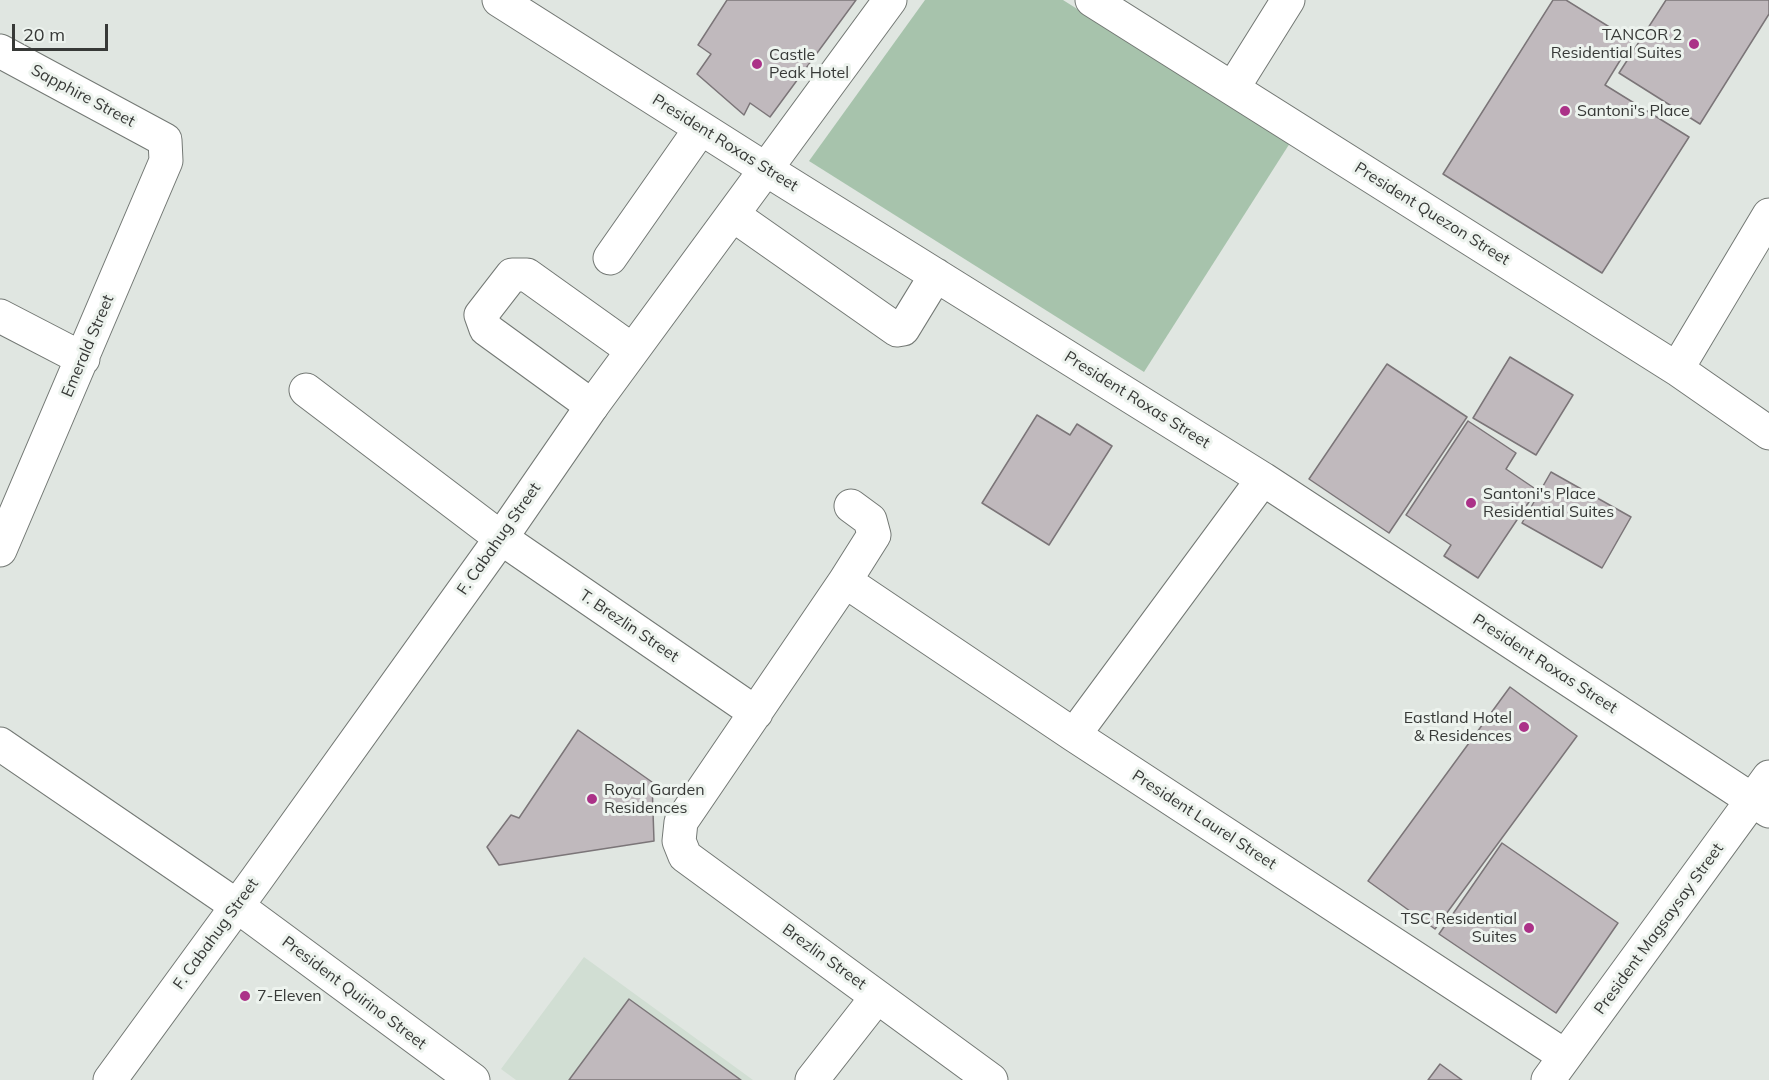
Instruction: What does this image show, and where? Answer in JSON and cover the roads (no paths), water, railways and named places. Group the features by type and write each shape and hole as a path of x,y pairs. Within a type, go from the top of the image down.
{"street":[{"name":"President Roxas Street","path":"499,0 1764,796"},
{"name":"F. Cabahug Street","path":"110,1080 501,538 592,406 890,0"},
{"name":"President Quezon Street","path":"1092,0 1677,369 1769,433"},
{"path":"1233,88 1288,0"},
{"name":"Sapphire Street","path":"0,51 165,140"},
{"path":"610,258 701,128"},
{"name":"Emerald Street","path":"0,550 166,161 165,140"},
{"path":"733,215 897,330 903,329 936,276"},
{"path":"1677,369 1769,215"},
{"path":"592,406 486,328 481,315 512,275 527,275 632,351"},
{"path":"0,316 83,359"},
{"name":"T. Brezlin Street","path":"306,390 501,538 756,713"},
{"path":"1074,735 1263,479"},
{"path":"756,713 874,535 870,520 851,506"},
{"name":"President Laurel Street","path":"845,580 1557,1068"},
{"name":"Brezlin Street","path":"756,713 681,822 679,841 685,856 991,1080"},
{"name":"President Quirino Street","path":"0,744 237,906 473,1080"},
{"name":"President Magsaysay Street","path":"1557,1068 1764,796"},
{"path":"812,1080 877,997"}],"place":[{"name":"TANCOR 2 Residential Suites","path":"1694,44"},
{"name":"Castle Peak Hotel","path":"757,64"},
{"name":"Santoni's Place","path":"1565,111"},
{"name":"Santoni's Place Residential Suites","path":"1471,503"},
{"name":"Eastland Hotel & Residences","path":"1524,727"},
{"name":"Royal Garden Residences","path":"592,799"},
{"name":"TSC Residential Suites","path":"1529,928"},
{"name":"7-Eleven","path":"245,996"}]}
